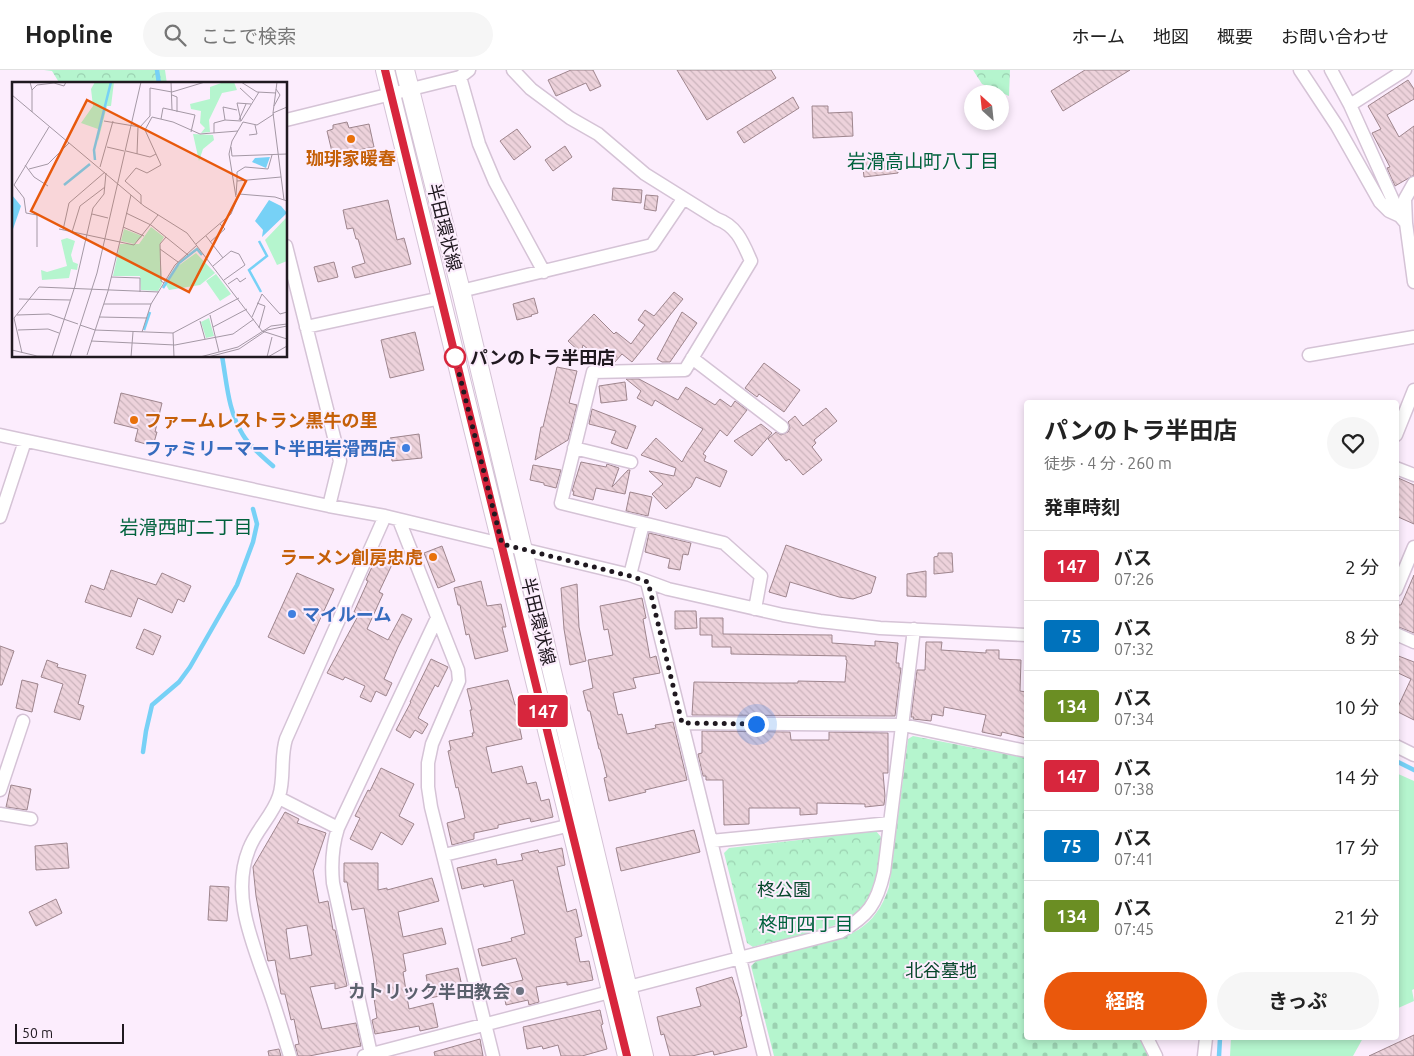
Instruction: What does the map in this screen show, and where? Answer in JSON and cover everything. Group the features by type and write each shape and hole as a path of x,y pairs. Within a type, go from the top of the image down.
{"main road":[{"name":"半田環状線","path":"385,70 571,825 619,989 644,1056"},
{"name":"半田環状線","path":"405,70 461,292 521,549 619,989 627,1056"}],"street":[{"path":"513,70 531,89 570,118 598,134 645,174 717,220 728,223 739,236 751,261 685,370 592,372 561,503 724,543 761,576 755,609"},
{"path":"1300,70 1337,126 1380,202 1389,211 1403,220"},
{"path":"1331,70 1350,105 1403,220 1414,282"},
{"path":"1350,105 1406,70"},
{"path":"288,120 392,94 465,73 479,144 494,182 544,272"},
{"path":"1403,220 1405,199 1414,183"},
{"path":"461,292 652,245 683,198"},
{"path":"288,254 340,461 329,506"},
{"path":"306,327 441,298"},
{"path":"1309,355 1414,337"},
{"path":"692,358 782,427"},
{"path":"1399,426 1414,390"},
{"path":"0,435 329,506 384,516 630,576 668,589 755,609 820,621 880,628 1024,635"},
{"path":"0,517 25,441"},
{"path":"574,448 630,462"},
{"path":"1399,469 1414,475"},
{"path":"290,1056 254,950 243,898 245,865 249,848 279,798 282,788 283,748 286,739 384,516"},
{"path":"399,520 458,670 459,681 432,744 428,764 428,787 431,807 493,1056"},
{"path":"630,576 643,524"},
{"path":"1399,583 1414,547"},
{"path":"648,582 764,1056"},
{"path":"437,618 338,828 333,845 331,864 334,883 367,1055 740,959 840,932 856,923 871,909 880,892 914,629"},
{"path":"1399,635 1414,642"},
{"path":"0,790 23,721"},
{"path":"682,723 902,725 1024,750"},
{"path":"1399,748 1414,755"},
{"path":"279,798 338,828"},
{"path":"0,814 31,819"},
{"path":"711,841 890,823"},
{"path":"444,855 571,825"},
{"path":"1147,1040 1156,1056"},
{"path":"1204,1056 1206,1040"}],"green space":[{"path":"44,70 165,70 167,82 59,82 52,71"},
{"path":"973,70 1010,70 1009,96 1009,85 982,84"},
{"name":"北谷墓地","path":"913,736 1024,758 1024,1040 1142,1040 1150,1056 774,1056 751,966 756,961 848,935 868,922 876,913 889,887 908,739"},
{"path":"1399,774 1414,781 1414,989 1412,990 1414,1001 1399,1008"},
{"name":"柊公園","path":"876,831 881,837 875,883 868,900 856,914 845,921 812,932 753,947 747,943 724,853 729,848"},
{"path":"1231,1040 1362,1040 1353,1056 1230,1056"}],"building":[{"path":"571,70 593,70 601,86 590,91 586,83 556,96 548,80"},
{"path":"677,70 771,70 776,78 707,120"},
{"path":"1085,70 1130,70 1063,111 1051,91"},
{"path":"1408,80 1414,89 1414,99 1387,115 1399,137 1414,126 1414,175 1395,186 1387,168 1390,167 1372,133 1381,129 1368,106"},
{"path":"793,97 799,108 744,143 737,132"},
{"path":"812,106 828,106 828,113 852,112 853,136 813,138"},
{"name":"珈琲家暖春","path":"347,122 349,128 369,124 374,147 353,151 354,156 343,158 342,154 333,156 327,131 333,129 333,125"},
{"path":"517,129 531,147 514,160 500,141"},
{"path":"565,146 572,157 553,171 545,160"},
{"path":"897,155 898,173 864,177 862,159"},
{"path":"613,188 642,190 641,203 612,200"},
{"path":"646,195 658,196 656,211 644,209"},
{"path":"388,200 397,240 404,238 411,264 355,278 352,267 365,263 353,228 347,229 343,210"},
{"path":"334,262 338,277 318,282 314,267"},
{"path":"674,292 683,299 632,362 622,354 614,363 606,364 583,345 581,353 568,341 594,314 614,334 616,332 631,344 645,325 638,320 645,310 654,316"},
{"path":"534,298 538,313 517,320 513,304"},
{"path":"682,312 697,323 670,362 662,362 657,359"},
{"name":"パンのトラ半田店","path":"415,332 424,370 390,378 381,340"},
{"path":"764,363 800,390 784,412 759,394 757,397 745,388"},
{"path":"557,367 577,371 569,403 577,405 568,440 535,460 541,427 543,427"},
{"path":"626,379 639,379 678,400 686,387 715,405 720,399 731,407 735,401 747,410 727,436 720,430 703,454 706,456 704,461 727,471 720,487 696,477 691,487 666,509 652,494 663,484 649,471 674,476 676,468 641,455 656,438 682,462 703,429 655,400 652,406 637,398 641,391"},
{"path":"625,382 627,400 601,403 599,386"},
{"name":"ファームレストラン黒牛の里","path":"121,393 162,403 153,446 135,441 138,429 114,423"},
{"path":"826,408 837,421 814,440 816,443 812,447 822,460 803,475 789,459 786,461 768,439 776,432 781,435 788,432 790,428 788,422 795,416 803,426"},
{"path":"592,409 636,426 627,449 611,443 616,431 589,424"},
{"path":"761,424 772,433 752,456 734,441"},
{"name":"ファミリーマート半田岩滑西店","path":"419,434 422,458 392,461 390,438"},
{"path":"581,462 606,467 607,464 619,468 612,487 630,470 625,494 596,488 593,500 573,495 574,491 572,491"},
{"path":"533,465 561,470 556,488 530,480"},
{"path":"1399,478 1414,485 1414,524 1399,517"},
{"path":"630,492 652,497 648,516 626,511"},
{"path":"649,533 691,543 688,555 683,554 680,570 668,568 670,559 645,552"},
{"path":"786,545 876,577 871,593 853,599 839,597 790,582 786,597 769,592"},
{"path":"442,546 455,581 438,588 424,553"},
{"path":"381,547 397,554 379,592 383,594 367,629 388,640 402,614 412,619 384,679 392,683 386,696 376,691 371,702 360,697 365,686 345,677 343,680 327,673 359,614 354,612"},
{"path":"938,553 952,553 953,572 934,574 934,557 938,556"},
{"path":"111,570 156,585 162,573 191,586 184,602 178,599 172,613 138,598 131,617 85,602 91,585 104,590"},
{"path":"926,571 926,597 907,596 907,574"},
{"name":"マイルーム","path":"297,573 334,589 304,654 268,637"},
{"path":"1414,575 1414,633 1399,627 1399,605 1401,605"},
{"path":"481,581 487,606 501,604 506,627 502,627 508,651 475,659 469,634 466,635 460,605 458,605 454,588"},
{"path":"577,584 579,627 586,661 570,665 564,629 561,588"},
{"path":"642,598 646,618 643,619 650,658 656,656 660,673 633,678 636,688 613,693 618,715 622,714 627,734 656,728 655,725 673,722 687,780 609,801 604,778 607,777 583,691 593,688 588,660 613,655 608,629 604,630 600,606"},
{"path":"675,611 696,611 697,628 675,629"},
{"path":"700,618 723,618 723,634 832,635 832,643 875,646 875,641 898,643 896,663 899,663 899,668 901,668 895,716 692,715 694,682 845,682 847,660 846,656 731,654 731,647 712,647 712,635 700,635"},
{"path":"144,629 161,636 153,655 136,648"},
{"path":"926,642 942,642 941,650 986,653 986,650 999,650 999,659 1021,660 1020,691 1024,692 1024,738 1002,732 1001,736 982,732 986,715 944,707 943,716 932,714 931,721 913,719 914,717 911,717 917,670 925,670"},
{"path":"0,646 14,651 2,685 0,685"},
{"path":"1399,656 1414,662 1414,720 1399,712 1399,705 1411,679 1399,673"},
{"path":"431,659 448,667 438,687 435,685 418,718 428,724 422,734 415,730 410,738 396,730"},
{"path":"47,660 58,664 57,667 86,675 78,704 84,706 80,720 54,712 63,684 41,677"},
{"path":"22,680 38,684 32,712 16,708"},
{"path":"508,680 515,705 526,702 530,717 518,720 522,739 486,747 492,773 522,766 527,784 536,782 541,801 549,799 553,817 531,822 530,818 498,825 498,828 474,833 474,839 452,845 447,823 465,818 448,751 451,750 449,741 473,736 470,710 472,710 467,689"},
{"path":"702,731 790,732 791,740 829,740 829,732 888,733 888,773 883,773 884,805 865,807 865,804 817,803 817,814 800,815 800,808 749,808 749,824 724,825 723,780 706,780 706,776 703,776 698,754 702,753"},
{"path":"381,768 414,784 399,816 414,824 402,845 381,832 372,850 350,839 360,818 355,816"},
{"path":"11,785 31,789 27,810 6,807"},
{"path":"285,812 299,819 297,823 326,833 313,871 319,903 328,901 347,986 335,989 335,983 310,987 322,1029 356,1023 361,1046 309,1056 298,1056 295,1045 299,1044 294,1019 291,1020 285,994 281,994 275,960 268,961 256,896 253,867","holes":["307,925 312,955 290,959 286,929"]},
{"path":"694,830 700,852 621,871 616,848"},
{"path":"67,843 69,868 36,870 35,846"},
{"path":"562,848 565,865 557,867 567,912 576,909 582,936 575,938 580,962 589,961 593,980 567,985 567,982 536,987 539,1002 529,1005 528,1000 506,1005 502,985 523,980 516,958 482,966 478,949 512,941 511,938 525,934 513,880 484,887 483,884 462,889 457,868 496,859 497,865 523,860 521,854 538,850 539,853"},
{"path":"344,863 378,863 378,890 387,888 387,890 432,878 439,901 398,912 403,937 442,928 446,944 403,954 406,971 403,972 409,1009 433,1003 438,1027 420,1031 419,1026 375,1034 372,1020 377,1018 372,985 377,984 373,957 364,908 352,910 347,882 344,882"},
{"path":"210,886 229,887 227,921 208,920"},
{"path":"56,899 62,913 36,926 29,912"},
{"path":"458,968 463,991 430,998 426,975"},
{"path":"732,977 739,999 742,1016 740,1017 747,1047 714,1055 713,1051 692,1056 670,1056 664,1034 661,1035 657,1017 701,1006 696,988"},
{"path":"600,1010 603,1024 601,1025 607,1049 582,1056 561,1056 558,1045 543,1049 542,1046 527,1049 523,1027"},
{"path":"1414,1035 1414,1056 1369,1056"},
{"path":"480,1039 483,1056 435,1056 434,1052"},
{"path":"279,1049 281,1056 269,1056 268,1051"}],"waterway":[{"path":"157,70 159,82"},
{"path":"222,358 229,397 238,426 249,444 273,466"},
{"path":"143,752 152,705 179,682 190,667 237,585 253,542 257,524 253,509"},
{"path":"1399,762 1414,770"},
{"path":"1219,1056 1220,1040"}],"bus line":[{"name":"147","path":"385,70 627,1056"}],"place":[{"name":"珈琲家暖春","path":"351,139"},
{"name":"パンのトラ半田店","path":"455,357"},
{"name":"ファームレストラン黒牛の里","path":"134,420"},
{"name":"ファミリーマート半田岩滑西店","path":"406,448"},
{"name":"ラーメン創房忠虎","path":"433,557"},
{"name":"マイルーム","path":"292,614"},
{"name":"カトリック半田教会","path":"520,991"}],"district":[{"name":"岩滑高山町八丁目","path":"923,161"},
{"name":"岩滑西町二丁目","path":"186,527"},
{"name":"柊町四丁目","path":"806,924"}],"route":[{"path":"455,357 502,544 648,582 682,723 756,724"}]}
